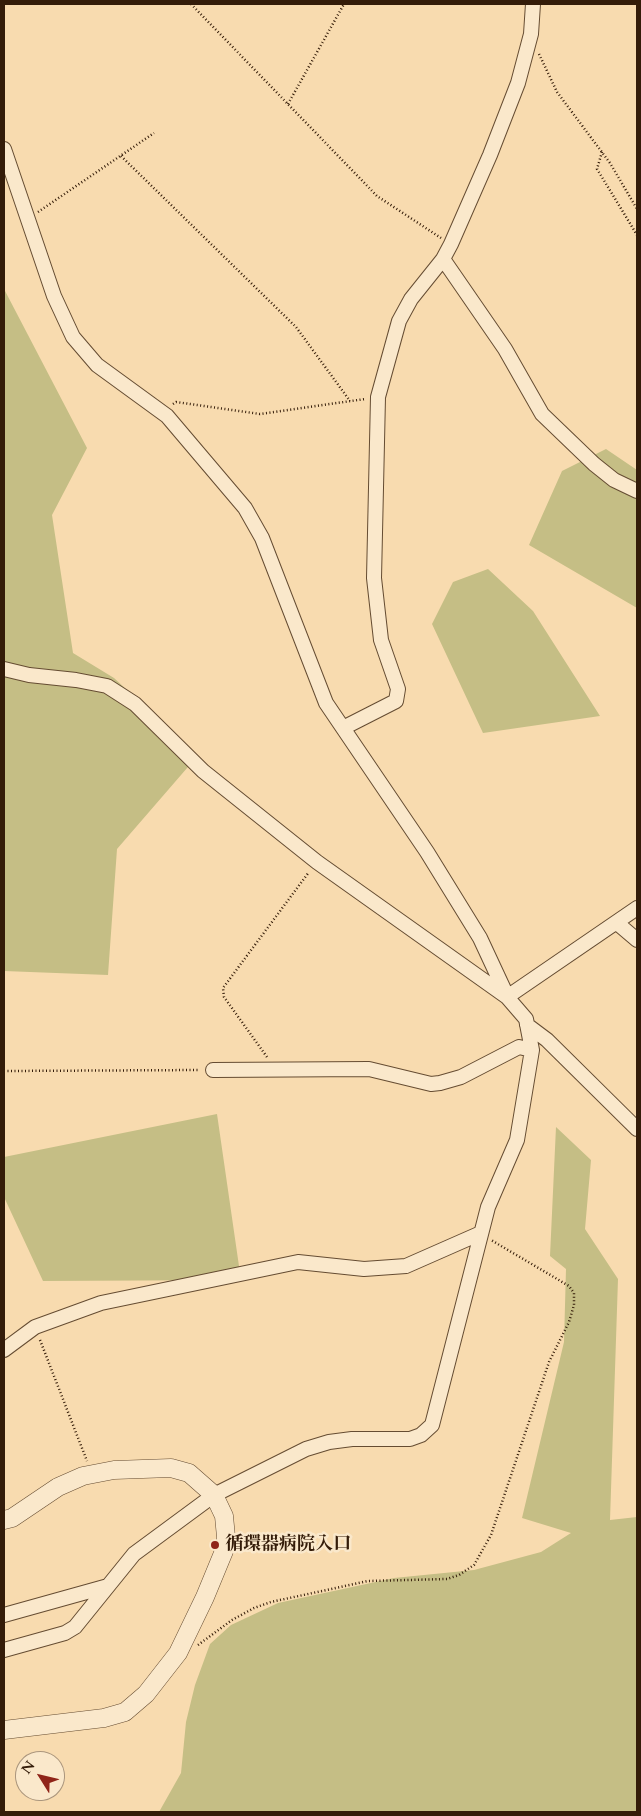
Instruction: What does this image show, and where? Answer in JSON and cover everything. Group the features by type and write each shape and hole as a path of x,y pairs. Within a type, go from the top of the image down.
{"street":[{"path":"343,728 396,701 398,689 381,640 374,578 378,397 399,321 411,299 443,259 451,244 518,83 530,34 532,4"},
{"path":"4,150 54,296 73,337 97,365 162,412 245,508 262,538 326,703 427,852 480,938 508,997"},
{"path":"443,259 505,349 542,414 594,464 614,480 637,491"},
{"path":"4,669 30,675 76,680 107,686 135,704 203,771 316,862 508,997 520,1009 527,1025 532,1050 517,1140 488,1207 432,1425 421,1435 410,1439 352,1439 329,1442 306,1449 214,1495 134,1554 75,1628 65,1633 4,1650"},
{"path":"508,997 637,908"},
{"path":"617,923 637,940"},
{"path":"527,1025 547,1040 637,1129"},
{"path":"214,1070 369,1069 431,1084 461,1077 519,1047 532,1050"},
{"path":"4,1350 35,1327 101,1303 298,1262 364,1269 406,1266 451,1245 481,1234"},
{"path":"4,1520 12,1518 58,1487 83,1476 114,1470 171,1468 189,1473 214,1495 224,1516 226,1537 224,1551 178,1652 146,1694 125,1712 104,1718 4,1730"},
{"path":"4,1615 108,1586"}],"path":[{"path":"191,4 377,196 451,244"},
{"path":"288,104 344,4"},
{"path":"530,34 557,92 602,152 637,209"},
{"path":"28,218 154,133"},
{"path":"602,152 597,169 637,234"},
{"path":"121,156 296,327 350,401"},
{"path":"162,412 176,402 260,414 378,397"},
{"path":"277,1069 227,1001 223,988 316,862"},
{"path":"4,1071 214,1070"},
{"path":"178,1652 200,1644 232,1620 254,1608 271,1602 368,1582 447,1578 459,1575 474,1566 491,1535 548,1362 569,1322 574,1305 574,1293 569,1286 481,1234"},
{"path":"35,1327 92,1474"}],"shaded area":[{"path":"4,289 87,448 52,515 73,653 114,678 164,724 194,760 117,849 108,975 4,971"},
{"path":"606,449 637,470 637,608 529,545 562,471"},
{"path":"488,569 533,611 600,716 483,733 432,624 453,582"},
{"path":"217,1114 241,1280 43,1281 4,1197 4,1157"},
{"path":"556,1127 591,1160 585,1229 618,1279 610,1520 637,1517 637,1812 159,1812 181,1773 186,1722 195,1685 210,1644 231,1625 278,1603 394,1578 474,1570 541,1552 571,1533 522,1518 564,1342 566,1269 550,1256"}],"place":[{"name":"循環器病院入口","path":"215,1545"}]}
